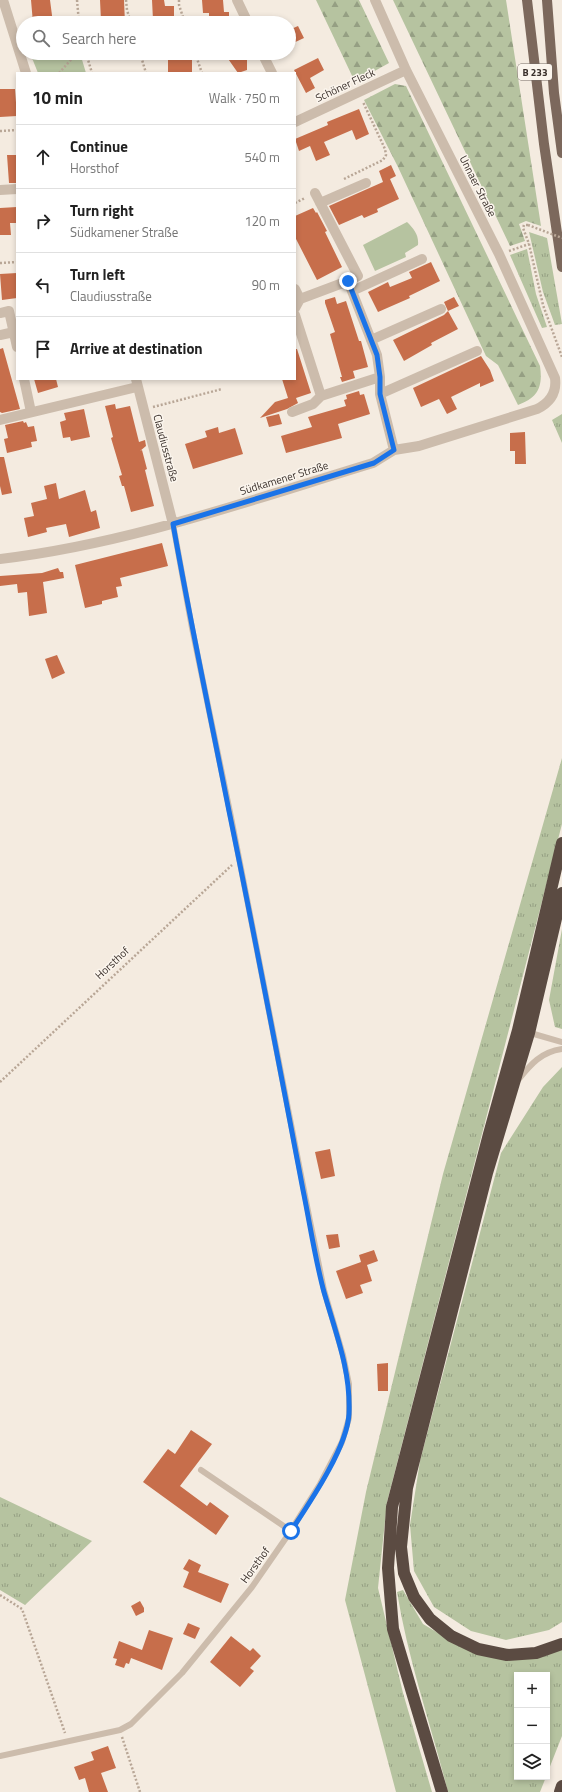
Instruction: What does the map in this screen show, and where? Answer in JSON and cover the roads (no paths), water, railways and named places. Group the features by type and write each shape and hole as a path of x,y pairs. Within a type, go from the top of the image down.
{"highway":[{"path":"562,843 514,1086 487,1173 407,1488 401,1547 404,1573 414,1597 430,1619 451,1636 478,1649 507,1655 536,1653 562,1644"},
{"path":"442,1792 393,1629 388,1568 392,1507 489,1134 524,1031 562,893"},
{"path":"560,1792 562,1786"}],"main road":[{"name":"B 233","path":"527,0 544,144 562,267"},
{"name":"B 233","path":"547,0 554,93 562,153"}],"street":[{"path":"3,0 16,41"},
{"path":"237,0 245,16"},
{"name":"Unnaer Straße","path":"375,0 406,70 499,254 555,378 556,384"},
{"path":"22,60 26,72"},
{"path":"266,60 272,72"},
{"name":"Schöner Fleck","path":"296,121 406,70"},
{"path":"320,204 366,183"},
{"path":"0,190 16,188"},
{"path":"297,303 358,276 315,193"},
{"path":"352,291 422,258"},
{"path":"348,281 377,355 380,377 380,394 394,450"},
{"path":"371,340 441,309"},
{"path":"0,312 9,311 16,342"},
{"path":"296,319 321,396"},
{"path":"0,335 14,332"},
{"path":"380,394 477,351"},
{"path":"292,412 313,404 321,396 380,377"},
{"path":"24,380 31,412"},
{"path":"0,420 137,383"},
{"name":"Claudiusstraße","path":"137,383 173,524"},
{"name":"Südkamener Straße","path":"0,559 98,544 173,524 374,463 394,450 419,446 537,410 550,400 555,391 556,384"}],"lane":[{"name":"Horsthof","path":"0,1756 120,1730 131,1724 182,1673 252,1587 291,1531 320,1484 342,1442 349,1418 349,1384 343,1355 324,1290 192,628 173,524"},
{"path":"524,1031 562,1042"},
{"path":"514,1086 538,1057 552,1051 562,1049"},
{"path":"201,1470 291,1531"}]}
